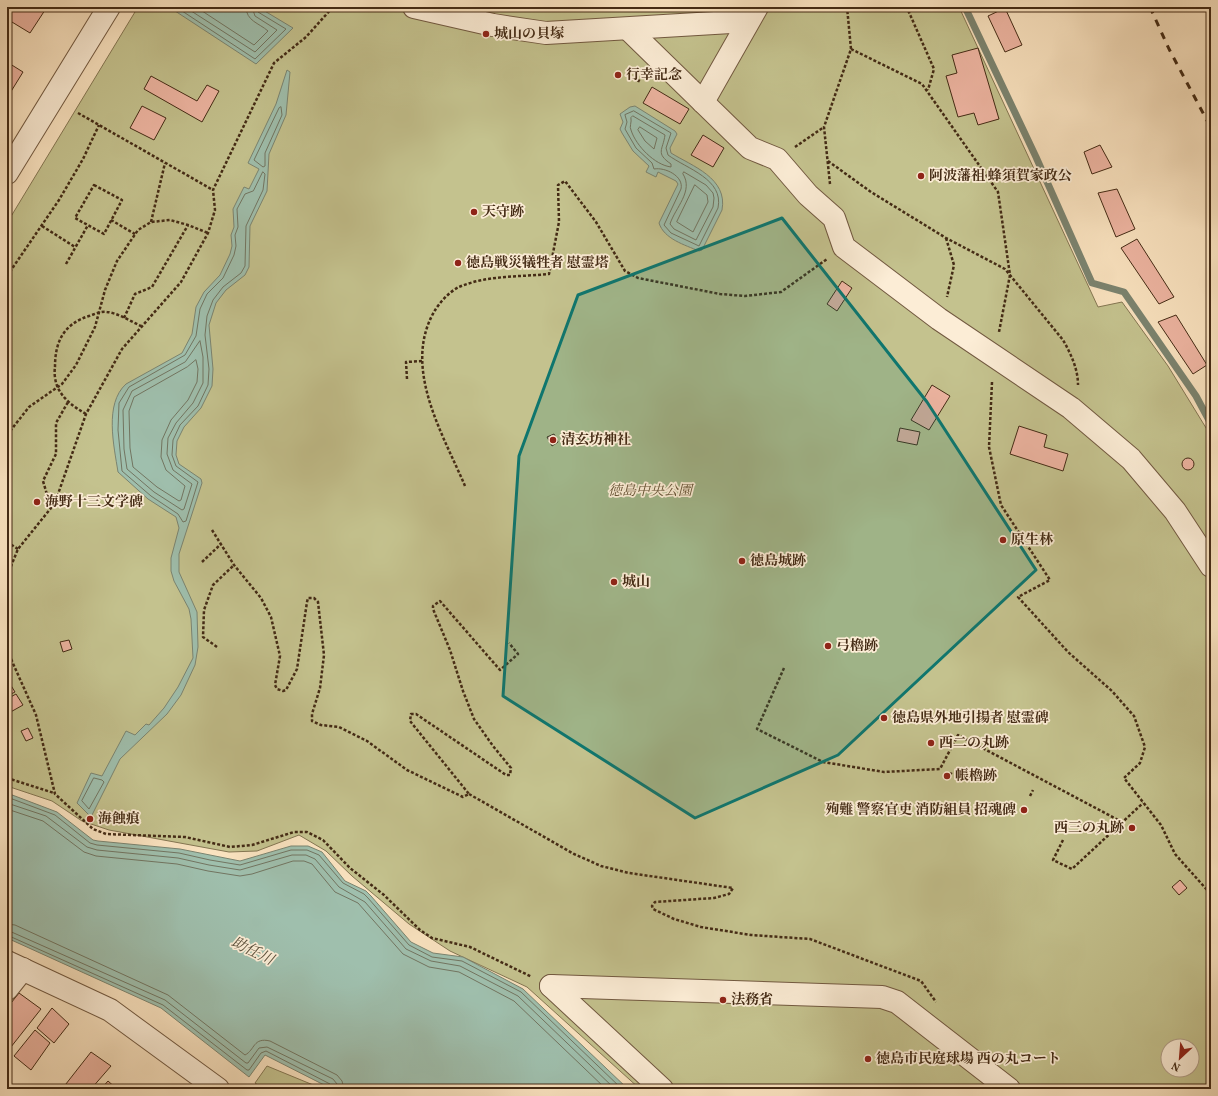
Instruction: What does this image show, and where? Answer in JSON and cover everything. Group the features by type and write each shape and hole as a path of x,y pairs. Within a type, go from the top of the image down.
{"street":[{"path":"7,173 108,7"},
{"path":"414,7 493,25 546,32 628,29 753,14"},
{"path":"703,102 753,14"},
{"path":"628,29 750,148 777,159 808,196 834,218 844,247 939,319 1071,408 1131,459 1175,511 1211,566"},
{"path":"7,989 15,965 110,1010 218,1089"},
{"path":"551,986 662,1089"},
{"path":"551,986 882,997 897,1002 1009,1089"}],"path":[{"path":"7,576 18,549 51,508 67,473 86,414 122,349 181,282 208,234 215,210 212,190 274,63 306,37 333,7"},
{"path":"834,218 824,127 851,49 848,7"},
{"path":"905,7 908,10 934,69 927,91"},
{"path":"851,49 922,84 998,192 1010,275 994,357 989,447 1001,505 1050,580 1018,597 1068,652 1112,691 1134,716 1146,748 1140,763 1124,778 1161,825 1175,854 1208,891"},
{"path":"638,82 640,78"},
{"path":"78,113 212,190"},
{"path":"7,276 42,226 83,159 99,125"},
{"path":"777,159 824,127"},
{"path":"828,161 871,192 946,238 1005,269 1063,340 1070,353 1078,375 1078,393 1071,408"},
{"path":"152,222 165,163"},
{"path":"466,486 428,398 422,361 422,340 427,325 438,304 458,287 480,280 549,274 559,222 558,185 565,181 596,222 626,271 638,278 720,294 745,296 781,292 844,247"},
{"path":"94,185 122,200 111,220 104,234 75,218 94,185"},
{"path":"111,220 135,234"},
{"path":"7,435 29,407 57,386 62,384 76,365 84,352 95,327 105,290 117,261 135,234 152,222 170,220 188,225 208,234"},
{"path":"66,264 88,225"},
{"path":"124,318 135,294 152,287 188,225"},
{"path":"42,226 75,247"},
{"path":"939,319 948,293 954,265 946,238"},
{"path":"86,414 68,402 57,386 54,372 55,352 69,325 76,320 107,312 141,326"},
{"path":"407,379 406,362 422,361"},
{"path":"51,508 43,481 56,454 56,423 68,402"},
{"path":"212,530 234,565 261,598 271,617 280,656 276,685 277,689 283,691 286,690 296,669 308,598 314,598 318,602 324,655 320,688 312,714 312,721 321,726 339,727 367,741 407,770 463,797 469,794"},
{"path":"7,542 18,549"},
{"path":"202,562 221,544"},
{"path":"217,647 203,636 204,610 213,585 234,565"},
{"path":"509,643 518,654 500,670 440,601 433,606 474,719 493,746 512,768 510,775 506,775 416,714 411,714 410,721 469,794 574,854 601,866 629,873 733,888 729,894 714,898 655,902 652,906 653,909 674,919 700,928 751,935 810,939 921,981 937,1004"},
{"path":"7,650 36,715 55,794"},
{"path":"784,668 757,729 823,762 884,772 940,769 958,736 1122,822"},
{"path":"7,778 55,794 93,829 106,834 185,837 230,847 252,845 294,832 307,832 323,840 350,868 384,895 420,930 432,938 470,947 551,986"},
{"path":"1030,796 1033,790"},
{"path":"1063,840 1053,860 1072,869 1143,803"}],"highlighted area":[{"path":"782,218 927,402 1036,570 838,755 695,818 503,696 519,456 578,295"}],"green space":[{"name":"徳島中央公園","path":"138,7 959,7 1098,307 1122,302 1168,366 1211,436 1211,1089 640,1089 527,987 450,951 409,924 352,876 326,851 299,835 257,851 229,852 109,830 82,821 52,801 7,786 7,223"},
{"path":"267,1066 323,1089 264,1089 255,1083"}],"water":[{"path":"169,7 258,7 293,28 256,64"},
{"path":"287,70 290,72 286,115 269,154 267,191 250,226 249,267 245,275 226,290 216,303 209,325 213,369 212,386 201,408 184,427 177,441 176,455 179,464 201,479 202,483 179,554 179,572 197,612 198,647 195,665 181,695 167,714 120,759 91,817 77,803 91,773 102,776 126,731 135,735 146,724 149,725 164,708 178,687 193,658 189,609 174,581 171,571 171,558 179,528 176,517 148,499 118,472 112,426 115,403 119,392 126,384 182,353 192,334 196,307 204,292 220,275 230,254 232,246 231,235 234,227 233,209 244,187 249,189 259,169 248,163 276,104"},
{"path":"635,106 675,131 677,134 670,148 671,153 707,174 720,189 722,210 702,250 699,251 676,241 665,233 659,223 678,184 676,181 658,172 656,177 646,172 649,166 633,151 622,133 620,129 623,122 620,114 630,107"},
{"name":"助任川","path":"7,793 57,812 93,840 98,841 180,849 240,861 291,846 308,846 322,852 345,881 366,891 411,942 433,953 463,957 523,989 628,1089 332,1089 265,1055 249,1077 161,1008 7,938"}],"building":[{"path":"7,7 47,7 30,33 7,19"},
{"path":"1005,8 1022,45 1005,52 988,16"},
{"path":"978,48 999,119 978,125 974,113 958,117 946,76 957,73 952,55"},
{"path":"7,62 23,72 7,98"},
{"path":"151,76 197,101 207,85 219,91 202,122 144,89"},
{"path":"652,87 689,109 680,124 643,103"},
{"path":"142,106 166,118 154,140 130,128"},
{"path":"703,135 724,148 713,167 691,155"},
{"path":"1100,145 1112,167 1092,174 1084,152"},
{"path":"1117,189 1135,229 1116,237 1098,193"},
{"path":"1137,239 1174,297 1159,304 1121,248"},
{"path":"842,281 852,288 837,311 827,304"},
{"path":"1176,315 1207,365 1193,374 1158,322"},
{"path":"932,385 950,396 929,430 911,420"},
{"path":"1019,426 1047,435 1044,447 1068,454 1063,471 1010,454"},
{"path":"900,428 920,432 917,445 897,441"},
{"name":"清玄坊神社","path":"554,434 558,442 552,446 547,437"},
{"path":"1186,458 1190,458 1194,464 1190,470 1186,470 1182,466 1182,462"},
{"path":"69,640 72,649 63,652 60,642"},
{"path":"7,679 15,692 7,696"},
{"path":"16,694 23,705 7,714 7,699"},
{"path":"28,728 33,738 26,741 21,731"},
{"path":"1180,880 1187,888 1179,895 1172,887"},
{"path":"19,993 41,1009 7,1052 7,1008"},
{"path":"52,1008 69,1024 54,1043 37,1028"},
{"path":"35,1030 50,1043 31,1070 14,1056"},
{"path":"91,1052 111,1066 91,1089 62,1089"},
{"path":"108,1081 117,1089 101,1089"}],"waterway":[{"path":"965,7 1036,157 1092,283 1124,292 1196,396 1211,424"}],"railway":[{"path":"1150,7 1169,49 1211,128"}],"place":[{"name":"城山の貝塚","path":"486,34"},
{"name":"行幸記念","path":"618,75"},
{"name":"阿波藩祖 蜂須賀家政公","path":"921,176"},
{"name":"天守跡","path":"474,212"},
{"name":"徳島戦災犠牲者 慰霊塔","path":"458,263"},
{"name":"清玄坊神社","path":"553,440"},
{"name":"海野十三文学碑","path":"37,502"},
{"name":"原生林","path":"1003,540"},
{"name":"徳島城跡","path":"742,561"},
{"name":"城山","path":"614,582"},
{"name":"弓櫓跡","path":"828,646"},
{"name":"徳島県外地引揚者 慰霊碑","path":"884,718"},
{"name":"西二の丸跡","path":"931,743"},
{"name":"帳櫓跡","path":"947,776"},
{"name":"殉難 警察官吏 消防組員 招魂碑","path":"1024,810"},
{"name":"海蝕痕","path":"90,819"},
{"name":"西三の丸跡","path":"1132,828"},
{"name":"法務省","path":"723,1000"},
{"name":"徳島市民庭球場 西の丸コート","path":"868,1059"}]}
